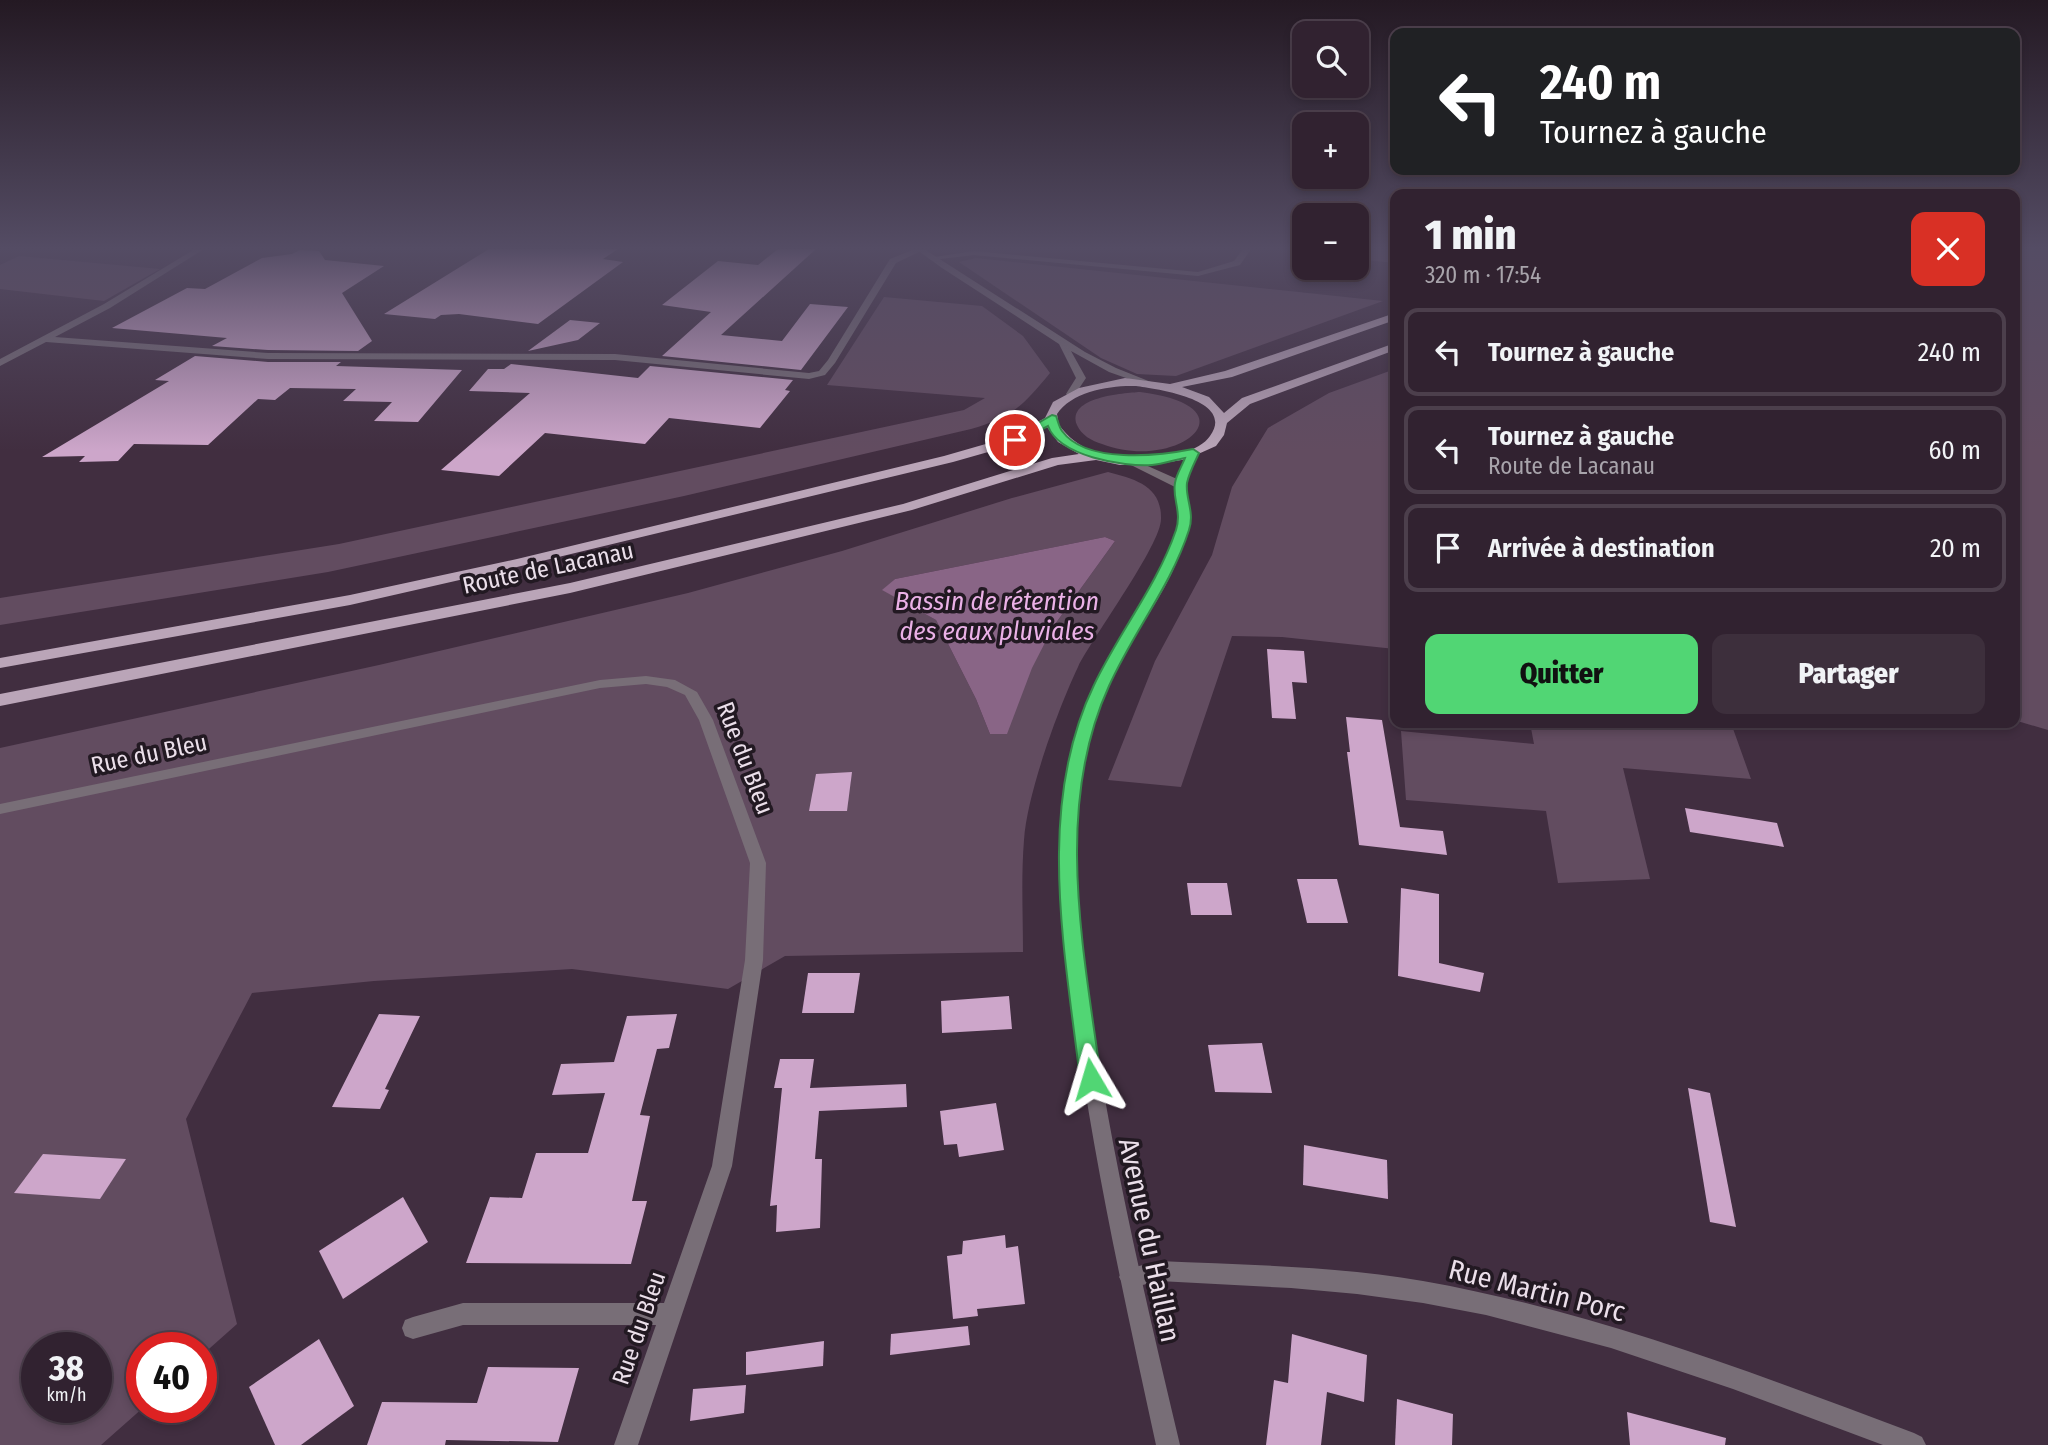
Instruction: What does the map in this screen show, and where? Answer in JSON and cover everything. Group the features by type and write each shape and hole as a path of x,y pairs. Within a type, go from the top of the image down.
{"main road":[{"path":"1165,385 1203,382 1390,318"},
{"path":"1220,423 1246,401 1390,348"},
{"path":"1146,382 1165,385 1204,400 1216,411 1220,423 1218,434 1209,444 1193,453 1163,460 1128,461 1099,456 1064,440 1055,430 1052,419 1057,405 1071,394 1105,384 1146,382"},
{"name":"Route de Lacanau","path":"0,663 337,602 517,563 948,459 1015,440 1052,419"},
{"name":"Route de Lacanau","path":"0,700 582,585 907,507 1057,461 1099,456"}],"street":[{"path":"0,363 85,316"},
{"path":"44,339 268,356 615,357 809,376 822,373 859,316"},
{"path":"1026,316 1062,344 1114,373 1146,382"},
{"path":"1062,344 1081,378 1071,394"},
{"path":"1128,461 1180,485 1193,453"},
{"name":"Avenue du Haillan","path":"1168,1445 1130,1277 1089,1065 1071,918 1069,802 1085,728 1101,685 1159,584 1184,528 1186,506 1180,485"},
{"name":"Rue du Bleu","path":"0,809 600,684 646,680 670,683 690,692 699,704 758,863 754,960 722,1167 669,1314 626,1445"},
{"name":"Rue Martin Porc","path":"1130,1277 1159,1271 1340,1281 1423,1292 1527,1314 1727,1374 1914,1445"},
{"path":"413,1328 463,1314 669,1314"}],"shaded area":[{"path":"871,316 996,316 1023,336 1050,373 1016,409 997,420 971,429 684,496 328,572 0,625 0,598 339,544 964,410 985,398 827,385"},
{"path":"1040,316 1340,316 1176,376 1137,374 1101,358"},
{"path":"2020,316 2048,316 2048,730 2020,722"},
{"path":"1390,371 1390,648 1282,637 1232,636 1181,787 1108,780 1155,661 1212,555 1232,487 1268,428 1329,393"},
{"path":"1140,392 1175,400 1194,411 1200,423 1193,435 1178,444 1156,450 1130,451 1094,441 1079,429 1076,416 1080,408 1088,403 1110,395"},
{"path":"1108,472 1137,481 1152,491 1157,499 1161,519 1158,532 1139,569 1078,667 1045,752 1031,799 1024,840 1023,952 785,956 728,989 572,969 374,981 252,993 186,1119 237,1324 217,1342 217,1332 126,1332 126,1423 101,1445 0,1445 0,748 379,665 688,593 842,551 1012,498","holes":["1105,537 1115,541 1053,627 990,734 976,699 936,620 883,590 895,579"]},
{"path":"1531,728 1733,728 1751,779 1623,768 1650,879 1558,883 1546,811 1406,800 1401,731 1534,744"}],"water":[{"name":"Bassin de rétention des eaux pluviales","path":"1105,537 1115,541 1053,627 1032,668 1007,734 990,734 976,699 936,620 882,590 895,579"}],"building":[{"path":"134,316 357,316 372,341 358,351 268,350 212,346 227,338 112,328"},
{"path":"409,316 439,316 435,319"},
{"path":"478,316 548,316 538,324"},
{"path":"706,316 742,316 721,335 782,341 801,316 841,316 801,370 662,356"},
{"path":"570,320 600,323 578,340 528,351"},
{"path":"195,356 268,362 341,362 336,366 462,370 418,422 374,421 392,402 343,401 356,389 290,388 275,400 258,399 208,445 134,444 118,461 79,462 85,456 42,457 169,381 155,380"},
{"path":"511,364 638,378 650,366 793,380 785,390 790,391 760,428 669,418 645,444 545,433 499,476 441,470 530,393 469,391 488,369 504,369"},
{"path":"1267,649 1304,651 1307,683 1292,682 1296,719 1272,718"},
{"path":"1346,717 1382,720 1400,827 1443,831 1447,855 1359,845 1347,752 1350,752"},
{"path":"852,772 847,811 809,811 816,774"},
{"path":"1685,808 1777,823 1784,847 1690,832"},
{"path":"1297,879 1337,879 1348,923 1307,923"},
{"path":"1187,883 1227,883 1232,915 1191,915"},
{"path":"1401,888 1439,894 1439,963 1484,973 1480,992 1398,976"},
{"path":"808,973 860,973 854,1013 802,1013"},
{"path":"1009,996 1012,1029 942,1033 941,1001"},
{"path":"379,1014 420,1016 385,1089 389,1090 380,1109 332,1107"},
{"path":"677,1014 669,1048 657,1049 640,1115 650,1116 632,1201 647,1201 631,1264 466,1263 490,1197 522,1198 536,1153 588,1153 605,1093 552,1095 561,1064 614,1062 627,1016"},
{"path":"1262,1043 1272,1093 1215,1092 1208,1045"},
{"path":"780,1059 814,1059 810,1088 906,1084 907,1107 819,1111 815,1159 822,1159 820,1228 776,1232 777,1205 770,1206 782,1088 774,1088"},
{"path":"1688,1088 1710,1093 1736,1227 1710,1222"},
{"path":"996,1103 1004,1150 959,1157 957,1144 944,1145 940,1111"},
{"path":"1304,1145 1387,1160 1388,1199 1303,1185"},
{"path":"43,1154 126,1159 100,1199 14,1193"},
{"path":"403,1197 428,1242 343,1299 319,1251"},
{"path":"1005,1235 1006,1248 1018,1246 1025,1304 977,1309 978,1316 953,1319 947,1256 962,1254 963,1241"},
{"path":"968,1326 970,1345 890,1355 891,1334"},
{"path":"1292,1334 1367,1355 1364,1402 1327,1392 1321,1445 1266,1445 1274,1380 1288,1383"},
{"path":"319,1339 354,1406 301,1445 275,1445 249,1387"},
{"path":"824,1341 823,1366 746,1375 746,1352"},
{"path":"488,1367 579,1368 558,1442 446,1440 445,1445 367,1445 382,1402 477,1403"},
{"path":"746,1385 744,1413 690,1421 693,1389"},
{"path":"1397,1399 1453,1414 1452,1445 1395,1445"},
{"path":"1627,1412 1726,1438 1725,1445 1630,1445"}],"route":[{"path":"1015,440 1052,419 1055,430 1064,440 1099,456 1128,461 1151,461 1174,459 1193,453 1180,485 1185,495 1184,528 1159,584 1119,649 1101,685 1085,728 1069,802 1071,918 1091,1079"}]}
